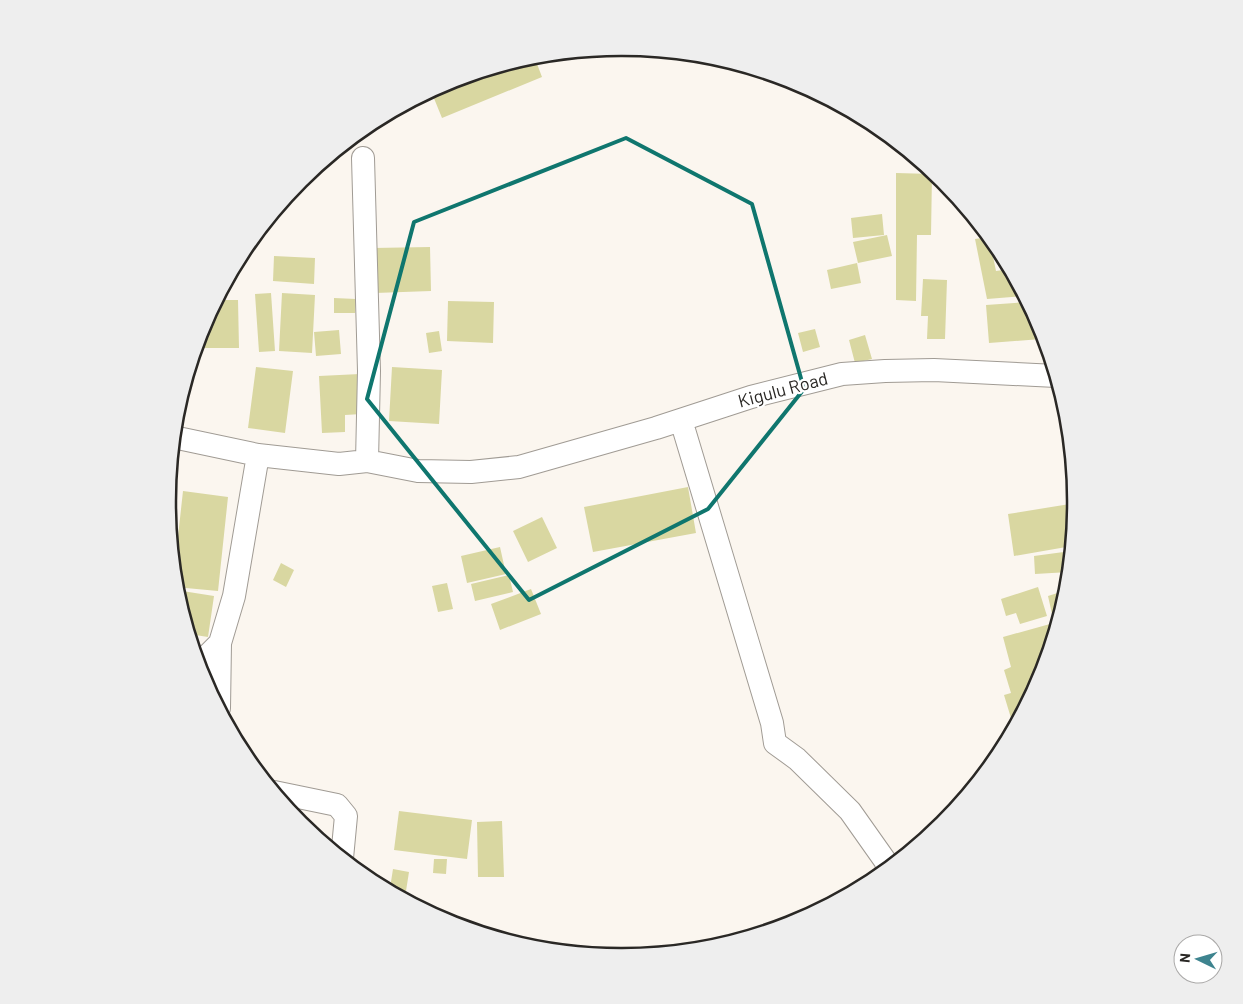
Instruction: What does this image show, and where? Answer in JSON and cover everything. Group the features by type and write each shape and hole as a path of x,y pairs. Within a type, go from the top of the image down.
{"street":[{"path":"363,158 369,371 367,461"},
{"name":"Kigulu Road","path":"181,439 258,455 339,464 367,461 418,471 471,472 519,468 681,420 751,397 842,374 885,370 934,370 1049,376"},
{"path":"681,420 772,723 775,743 797,759 850,812 886,861"},
{"path":"219,693 220,642 234,596 258,455"},
{"path":"204,658 220,642"},
{"path":"285,794 337,805 346,816 343,850"}],"highlighted area":[{"path":"626,138 752,204 804,389 708,509 529,600 367,399 414,222"}],"building":[{"path":"537,65 542,77 442,118 434,98 506,71"},
{"path":"896,173 922,174 932,182 931,235 917,235 916,301 896,300"},
{"path":"882,214 884,235 853,238 851,218"},
{"path":"887,235 892,256 858,263 853,242"},
{"path":"980,238 992,254 996,271 1002,270 1017,297 987,299 975,239"},
{"path":"430,247 431,291 375,293 373,248"},
{"path":"274,256 315,258 314,284 273,281"},
{"path":"857,263 861,283 831,289 827,270"},
{"path":"923,279 947,280 945,339 927,339 928,316 921,316"},
{"path":"271,293 275,351 259,352 255,294"},
{"path":"282,293 315,295 312,353 279,351"},
{"path":"334,298 356,299 355,313 334,313"},
{"path":"224,300 238,300 239,348 203,348"},
{"path":"448,301 494,302 493,343 447,341"},
{"path":"1020,303 1036,339 989,343 986,305"},
{"path":"815,329 820,347 803,352 798,333"},
{"path":"339,330 341,354 316,356 314,332"},
{"path":"439,331 442,351 429,353 426,333"},
{"path":"865,335 872,359 855,363 849,340"},
{"path":"256,367 293,371 285,433 248,428"},
{"path":"392,367 442,370 439,424 389,421"},
{"path":"360,374 362,414 345,415 345,432 322,433 319,376"},
{"path":"688,487 696,533 593,552 584,507"},
{"path":"183,491 228,497 218,591 184,588 178,539"},
{"path":"1067,504 1064,547 1014,556 1008,514"},
{"path":"542,517 557,548 528,562 513,531"},
{"path":"500,547 506,574 467,583 461,556"},
{"path":"1064,552 1061,572 1035,574 1034,556"},
{"path":"281,563 294,570 286,587 273,580"},
{"path":"509,575 513,592 475,601 471,584"},
{"path":"447,583 453,609 438,612 432,586"},
{"path":"1038,587 1047,616 1020,624 1016,613 1006,616 1001,599"},
{"path":"531,589 541,614 500,630 491,604"},
{"path":"185,591 214,596 208,637 196,635"},
{"path":"1058,593 1052,614 1048,596"},
{"path":"1050,624 1033,673 1011,719 1004,695 1011,693 1004,670 1011,667 1003,637"},
{"path":"399,811 472,820 467,859 394,850"},
{"path":"502,821 504,877 478,877 477,822"},
{"path":"434,859 447,859 446,874 433,873"},
{"path":"393,869 409,872 406,891 391,883"}]}
